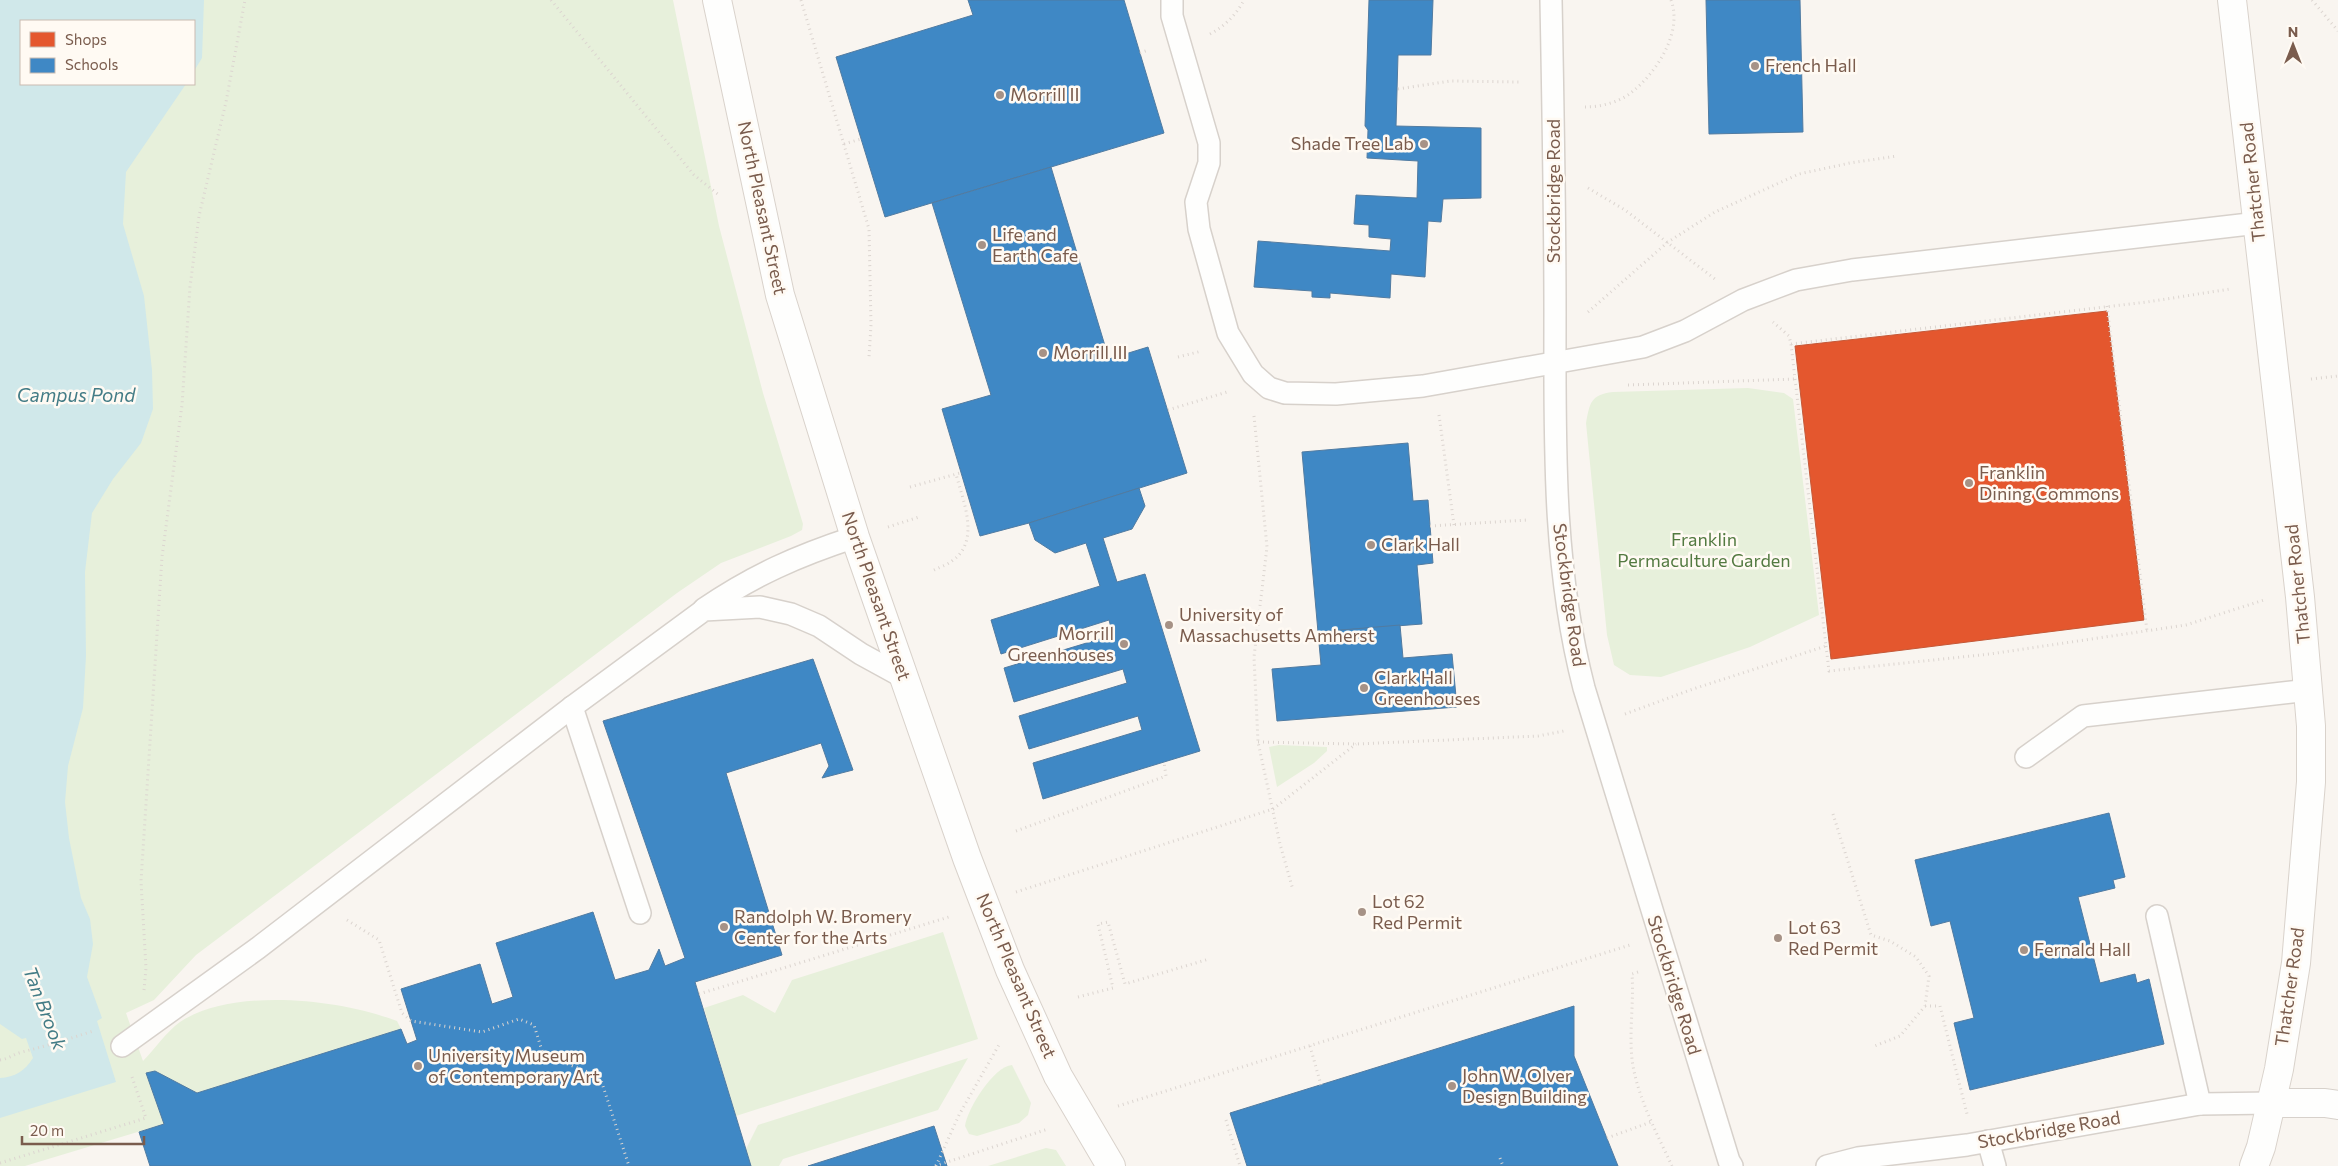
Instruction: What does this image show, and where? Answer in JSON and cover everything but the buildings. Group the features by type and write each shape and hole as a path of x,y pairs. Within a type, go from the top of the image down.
{"street":[{"name":"North Pleasant Street","path":"717,0 780,295 855,537 903,677 1010,970 1058,1076 1111,1166"},
{"name":"Thatcher Road","path":"2232,0 2309,690 2311,782 2296,963 2272,1103 2254,1166"},
{"path":"2272,1103 2325,1102 2338,1105"}],"lane":[{"path":"1172,0 1172,16 1209,143 1209,163 1196,202 1199,229 1228,333 1253,374 1269,388 1285,393 1336,394 1423,386 1643,347 1685,331 1743,300 1796,280 1852,270 2258,223"},
{"name":"Stockbridge Road","path":"1551,0 1555,364 1554,443 1558,519 1575,654 1704,1084 1728,1161 1732,1166"},
{"path":"122,1046 316,902 572,706 704,610 742,584 784,563 855,537"},
{"path":"704,610 760,607 791,614 819,626 861,654 903,677"},
{"path":"2026,757 2084,716 2309,690"},
{"path":"572,706 640,913"},
{"path":"2157,916 2200,1104"},
{"name":"Stockbridge Road","path":"1827,1166 1896,1152 1988,1141 2200,1104 2272,1103"},
{"path":"1988,1141 1995,1166"}],"path":[{"path":"146,968 141,882 162,557 182,405 190,287 199,216 226,102 245,0"},
{"path":"551,0 694,175 719,195"},
{"path":"801,0 869,229 871,315 869,357"},
{"path":"1205,37 1221,28 1238,11 1244,0"},
{"path":"1577,108 1598,107 1632,92 1655,66 1672,36 1675,11 1672,0"},
{"path":"2312,0 2338,30"},
{"path":"1398,89 1450,81 1523,82"},
{"path":"844,144 861,139"},
{"path":"1585,314 1668,242 1715,212 1800,174 1850,163 1898,156"},
{"path":"1585,187 1625,210 1718,281"},
{"path":"1791,344 2234,289"},
{"path":"2107,306 2147,630"},
{"path":"1768,319 1789,336 1791,344 1829,671 1990,654 2186,625 2269,599"},
{"path":"2326,378 2338,376"},
{"path":"1619,385 1795,379"},
{"path":"1168,410 1228,392"},
{"path":"1253,411 1267,547 1254,657 1258,742 1293,890"},
{"path":"910,488 960,472"},
{"path":"934,570 952,561 961,552 966,540 968,521 956,474"},
{"path":"890,526 919,517"},
{"path":"1430,526 1558,519"},
{"path":"1622,715 1693,689 1826,646"},
{"path":"1258,742 1356,744 1538,736 1566,731"},
{"path":"1009,894 1273,809 1356,744"},
{"path":"1016,831 1166,776 1164,762"},
{"path":"1833,814 1871,935 1890,941 1916,957 1929,976 1925,1006 1900,1036 1872,1047"},
{"path":"316,902 379,940 402,1013 411,1021 482,1032 518,1019 534,1025 543,1054 600,1078 629,1166"},
{"path":"700,994 948,917"},
{"path":"1078,997 1113,988 1098,924 1108,922 1125,984 1209,960"},
{"path":"1111,1109 1660,936"},
{"path":"1660,936 1651,967 1632,974 1634,1002 1632,1058 1651,1122 1672,1166"},
{"path":"1925,1006 1940,1006 1961,1086 1966,1118"},
{"path":"0,1060 12,1058 20,1052 31,1051 100,1029"},
{"path":"936,1166 959,1116 1000,1043"},
{"path":"0,1163 146,1118 122,1046"},
{"path":"1310,1046 1321,1085"},
{"path":"1226,1120 1240,1166"},
{"path":"1607,1138 1651,1122"},
{"path":"936,1166 1056,1126"},
{"path":"1500,1158 1503,1166"}],"green space":[{"path":"0,0 673,0 719,226 763,393 803,524 802,530 721,563 677,593 196,955 154,1000 126,1013 143,1061 180,1022 202,1011 228,1004 287,1000 317,1002 373,1013 397,1021 401,1029 197,1093 155,1071 146,1073 164,1124 25,1166 0,1166"},
{"name":"Franklin Permaculture Garden","path":"1748,388 1784,393 1793,399 1819,615 1750,647 1661,677 1630,675 1614,665 1607,635 1586,423 1590,405 1600,395 1613,392"},
{"path":"1279,745 1327,747 1327,751 1314,763 1277,787 1269,747"},
{"path":"943,932 978,1039 736,1116 704,1008 743,995 775,1013 792,980"},
{"path":"968,1058 938,1110 783,1159 779,1166 751,1166 746,1149 758,1125"},
{"path":"1012,1065 1031,1103 1028,1115 1019,1123 977,1136 969,1134 965,1126 976,1099 997,1073 1005,1067"},
{"path":"1046,1148 1056,1150 1066,1166 988,1166"}],"water":[{"name":"Campus Pond","path":"0,0 204,0 202,58 195,69 195,20 20,20 20,85 185,85 126,172 123,224 144,296 152,370 153,409 141,443 113,479 92,513 85,572 86,656 83,708 68,766 65,802 69,838 81,898 90,919 93,944 87,977 102,1018 97,1021 116,1082 0,1118 0,1078 19,1072 33,1058 26,1038 22,1039 0,1024"}],"place":[{"name":"French Hall","path":"1755,66"},
{"name":"Morrill II","path":"1000,95"},
{"name":"Shade Tree Lab","path":"1424,144"},
{"name":"Life and Earth Cafe","path":"982,245"},
{"name":"Morrill III","path":"1043,353"},
{"name":"Franklin Dining Commons","path":"1969,483"},
{"name":"Clark Hall","path":"1371,545"},
{"name":"University of Massachusetts Amherst","path":"1169,625"},
{"name":"Morrill Greenhouses","path":"1124,644"},
{"name":"Clark Hall Greenhouses","path":"1364,688"},
{"name":"Lot 62 Red Permit","path":"1362,912"},
{"name":"Randolph W. Bromery Center for the Arts","path":"724,927"},
{"name":"Lot 63 Red Permit","path":"1778,938"},
{"name":"Fernald Hall","path":"2024,950"},
{"name":"University Museum of Contemporary Art","path":"418,1066"},
{"name":"John W. Olver Design Building","path":"1452,1086"}],"water label":[{"name":"Tan Brook","path":"45,1008"}]}
